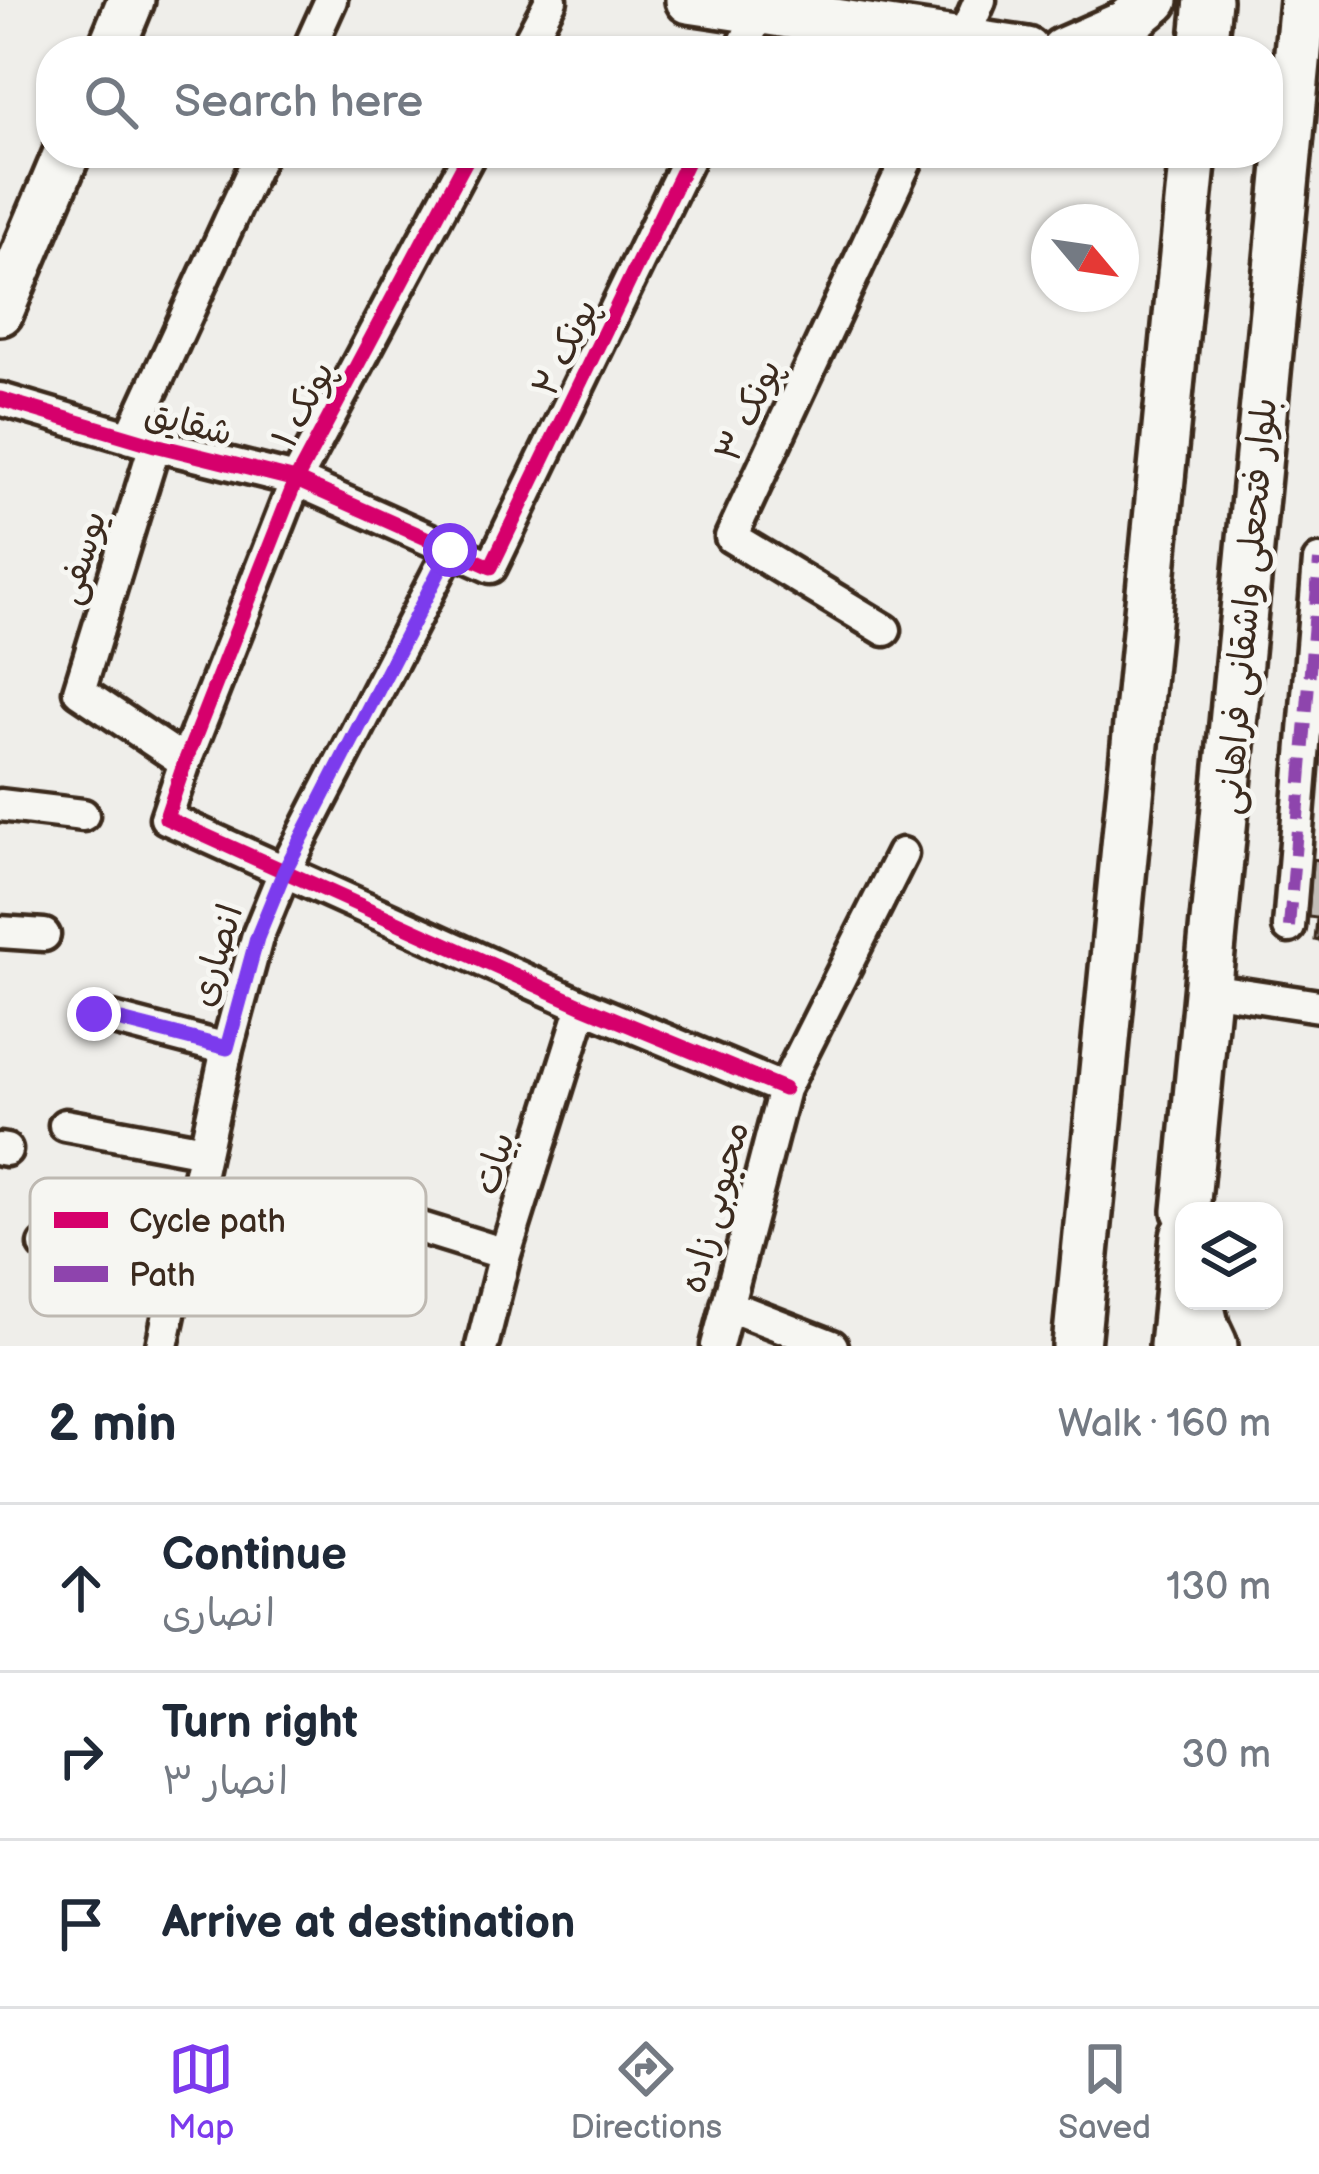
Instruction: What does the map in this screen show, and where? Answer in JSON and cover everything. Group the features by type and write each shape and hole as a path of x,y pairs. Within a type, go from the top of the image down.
{"highway":[{"path":"1196,1310 1208,1346"}],"main road":[{"path":"116,36 131,0"},
{"path":"689,0 755,21 967,31"},
{"path":"1097,36 1127,23 1155,0"},
{"path":"1204,36 1208,0"},
{"name":"بلوار فتحعلی واشقانی فراهانی","path":"1190,1202 1303,0"},
{"path":"0,312 61,168"},
{"path":"1076,1346 1182,168"},
{"name":"بلوار فتحعلی واشقانی فراهانی","path":"1173,1346 1178,1310"}],"street":[{"path":"315,36 331,0"},
{"path":"532,36 551,0"},
{"name":"یوسفی","path":"185,761 80,691 143,442 255,168"},
{"name":"پونک ۱","path":"284,872 166,818 296,480 462,168"},
{"name":"پونک ۲","path":"491,568 685,168"},
{"name":"پونک ۳","path":"885,630 731,537 903,168"},
{"name":"شقایق","path":"0,399 143,442 296,480 491,568"},
{"name":"انصاری","path":"199,1178 257,938 284,872 450,550"},
{"path":"1289,927 1319,561"},
{"path":"0,805 82,814"},
{"name":"محبوبی زاده","path":"717,1346 784,1089 902,854"},
{"path":"284,872 784,1089"},
{"path":"0,932 44,935"},
{"path":"1208,989 1319,1006"},
{"name":"بیات","path":"482,1346 584,1006"},
{"path":"94,1014 227,1048"},
{"path":"65,1126 205,1150"},
{"path":"426,1230 506,1255"},
{"path":"727,1305 832,1346"},
{"name":"انصاری","path":"162,1346 169,1316"}],"building":[{"path":"1312,859 1319,860 1319,941 1315,940 1317,918 1308,917"}],"marked path":[{"path":"1289,927 1319,561"}],"cycle path":[{"path":"462,168 296,480 166,818 583,1006 784,1089"},
{"path":"0,399 296,480 491,567 684,168"}],"route":[{"path":"94,1014 227,1048 257,938 284,872 450,550"}]}
